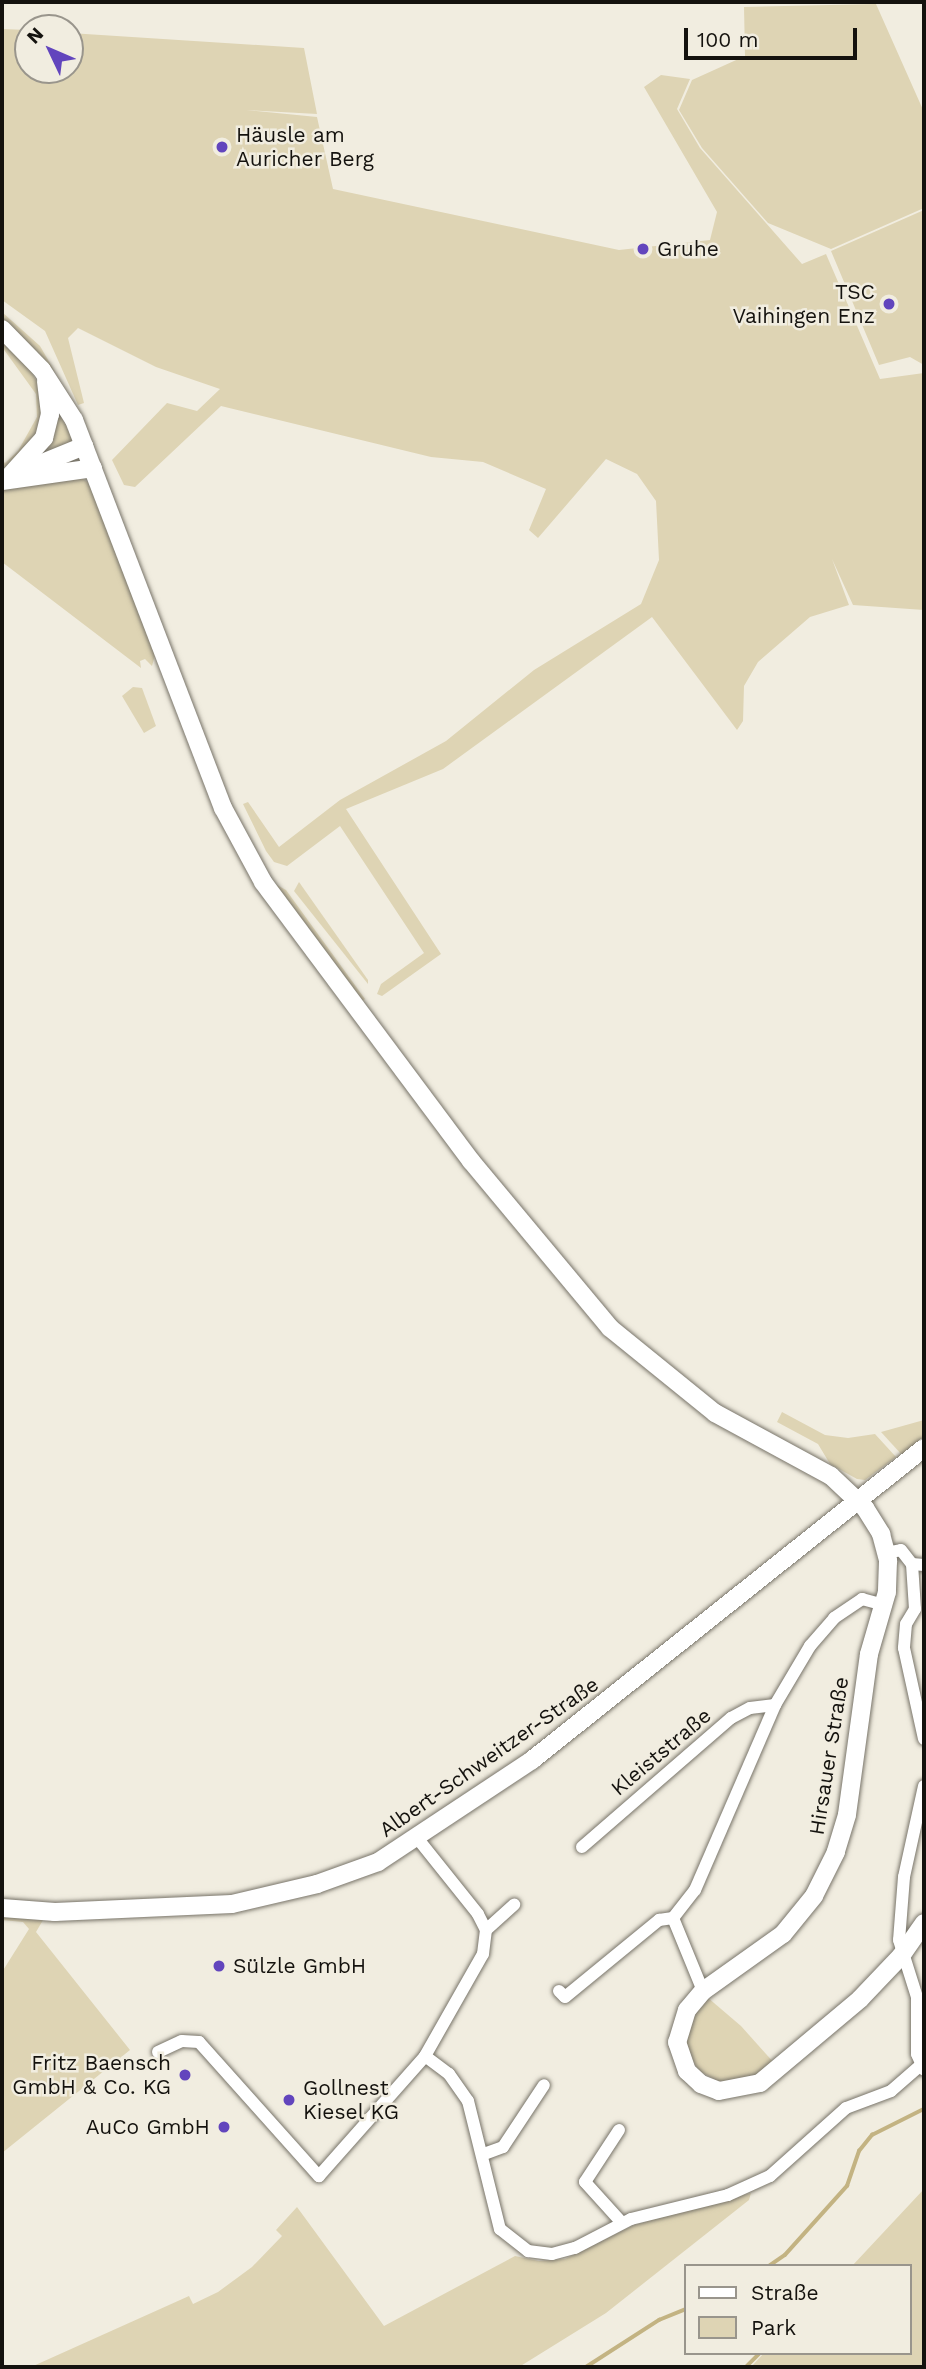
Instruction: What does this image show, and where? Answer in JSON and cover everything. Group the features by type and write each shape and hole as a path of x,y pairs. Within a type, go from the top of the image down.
{"main road":[{"name":"Hirsauer Straße","path":"2,329 42,370 74,420 233,833 263,882 471,1161 610,1328 715,1413 822,1470 858,1499 876,1525 886,1553 888,1579 858,1712 847,1815 830,1866 814,1896 783,1934 703,1991 682,2017 678,2052 687,2071 701,2084 732,2092 775,2074 828,2030 901,1956 924,1923"},
{"path":"4,480 36,451 47,430 50,403 42,370"},
{"path":"4,480 84,446"},
{"path":"4,480 93,468"},
{"name":"Albert-Schweitzer-Straße","path":"2,1908 83,1911 258,1899 341,1877 418,1839 584,1719 924,1448"}],"street":[{"path":"886,1553 901,1549 918,1565 920,1612 906,1624 904,1648 924,1739"},
{"path":"559,1992 565,1997 659,1920 673,1918 695,1890 775,1705 810,1646 834,1618 862,1599 884,1605"},
{"name":"Kleiststraße","path":"582,1847 731,1718 750,1708 775,1705"},
{"path":"425,2056 449,2074 468,2101 484,2154 495,2218 508,2238 528,2251 563,2252 622,2223 728,2195 770,2176 846,2108 891,2091 922,2068 917,1997 901,1956 904,1877 924,1786"},
{"path":"418,1839 486,1930"},
{"path":"158,2052 182,2041 199,2042 319,2176 425,2056 477,1969 486,1930 514,1905"},
{"path":"673,1918 703,1991"},
{"path":"484,2154 503,2147 544,2085"},
{"path":"619,2130 585,2182 622,2223"}],"green space":[{"path":"876,4 924,112 924,208 831,249 768,223 702,148 679,110 692,80 745,56 744,7"},
{"path":"2,29 14,29 14,84 84,84 84,34 304,48 317,114 246,110 317,117 333,189 619,250 710,240 717,212 644,87 661,75 690,79 677,109 700,148 802,264 826,254 880,379 924,373 924,610 853,605 832,559 849,605 810,617 758,662 744,686 743,721 737,730 652,617 443,769 346,809 441,954 382,996 377,994 381,984 424,953 340,826 287,866 274,862 266,851 243,804 248,802 279,847 340,800 446,741 534,670 641,604 659,560 656,501 637,474 606,459 538,538 529,530 546,489 483,462 431,457 221,406 135,487 124,485 112,460 167,403 197,411 220,389 156,367 78,328 68,338 84,403 78,405 45,331 2,300"},
{"name":"TSC Vaihingen Enz","path":"924,210 924,365 910,357 879,365 831,251"},
{"path":"2,312 40,346 55,372 2,320"},
{"path":"2,336 28,365 44,396 41,434 2,474 2,460 5,463 18,451 37,417 36,394 2,347"},
{"path":"55,405 74,441 41,454"},
{"path":"79,476 90,484 155,655 152,666 145,659 140,661 141,668 2,562 2,488"},
{"path":"133,687 142,688 156,726 144,733 122,696"},
{"path":"299,882 368,980 368,984 294,891"},
{"path":"275,884 286,890 365,999 362,1001"},
{"path":"782,1412 825,1435 848,1438 875,1434 896,1457 865,1480 857,1479 830,1464 818,1444 777,1422"},
{"path":"924,1420 924,1439 902,1455 881,1432"},
{"path":"2,1911 46,1915 36,1932 130,2050 2,2153 2,1972 29,1929 23,1922 2,1920"},
{"path":"707,1997 741,2026 775,2064 763,2074 719,2082 698,2070 685,2045 690,2016"},
{"path":"924,2189 924,2367 751,2367 762,2355 912,2355 912,2264 854,2264"},
{"path":"751,2193 749,2200 606,2313 519,2367 31,2367 189,2296 193,2304 218,2292 252,2267 282,2236 276,2230 297,2207 384,2326 515,2256 539,2261 565,2259 634,2225"}],"waterway":[{"path":"772,2264 785,2255 847,2186 859,2151 872,2135 924,2109"},
{"path":"586,2367 659,2320 684,2310"},
{"path":"746,2367 758,2355"}],"place":[{"name":"Häusle am Auricher Berg","path":"222,147"},
{"name":"Gruhe","path":"643,249"},
{"name":"TSC Vaihingen Enz","path":"889,304"},
{"name":"Sülzle GmbH","path":"219,1966"},
{"name":"Fritz Baensch GmbH & Co. KG","path":"185,2075"},
{"name":"Gollnest Kiesel KG","path":"289,2100"},
{"name":"AuCo GmbH","path":"224,2127"}]}
